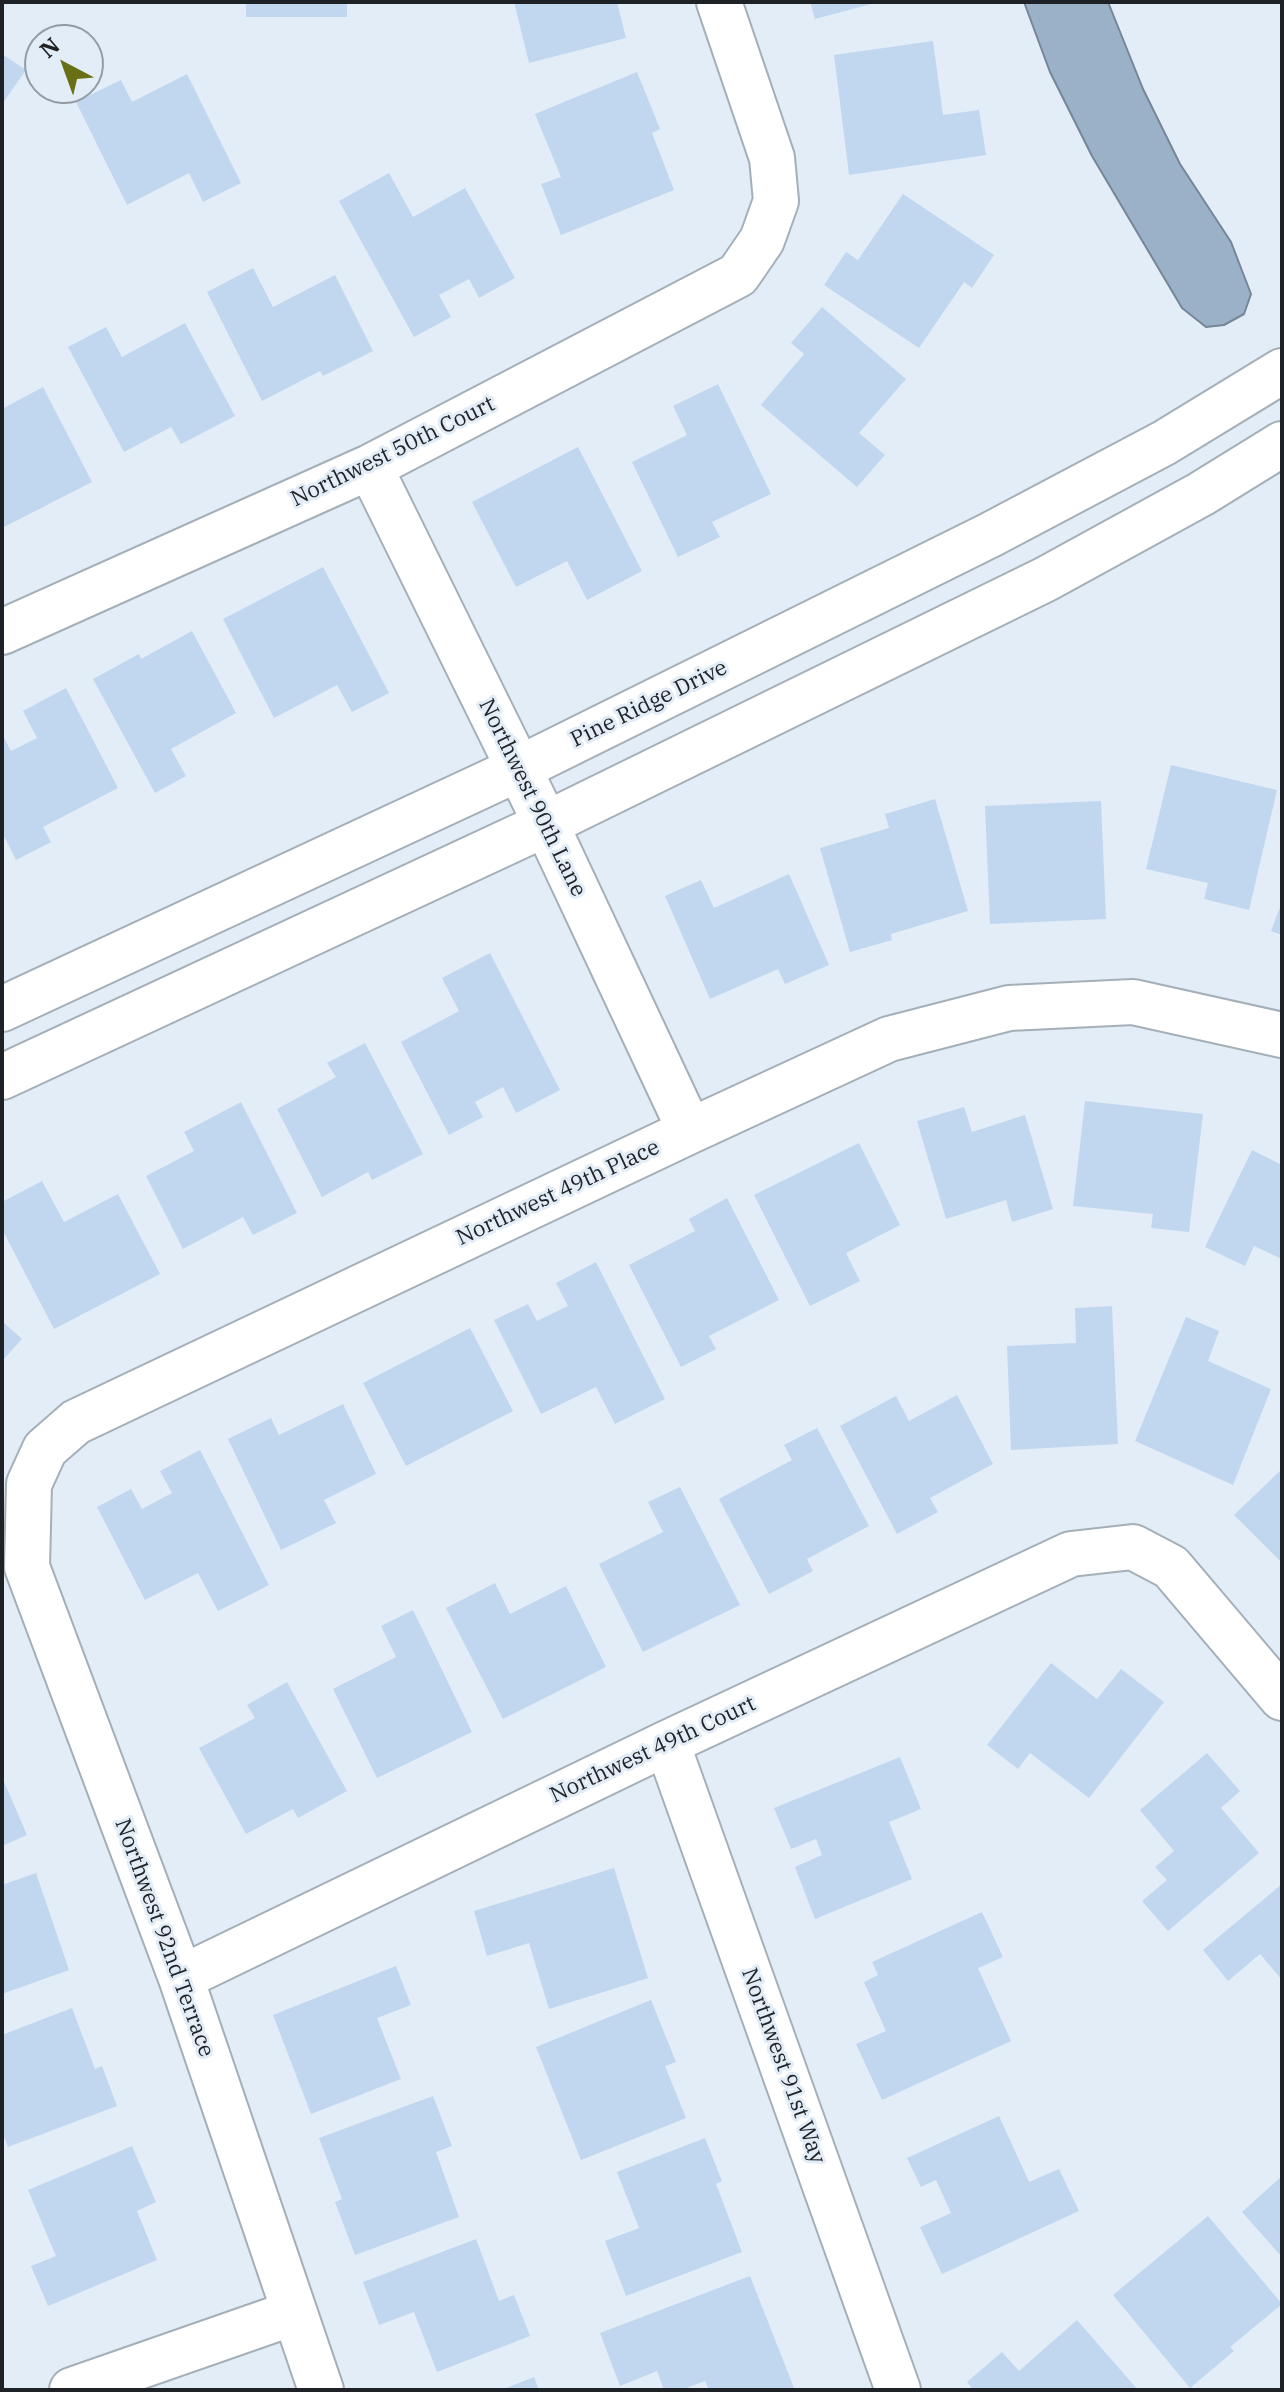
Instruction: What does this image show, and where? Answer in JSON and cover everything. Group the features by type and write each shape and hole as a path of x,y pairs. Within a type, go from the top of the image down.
{"street":[{"name":"Northwest 50th Court","path":"2,632 370,467 738,275 762,240 776,201 772,158 719,2"},
{"name":"Pine Ridge Drive","path":"2,1009 518,769 990,535 1164,443 1282,371"},
{"path":"2,1077 546,824 1046,579 1201,494 1282,444"},
{"name":"Northwest 90th Lane","path":"370,467 546,824 690,1131"},
{"name":"Northwest 49th Place","path":"29,1484 45,1449 76,1422 889,1039 1009,1008 1133,1002 1282,1035"},
{"name":"Northwest 92nd Terrace","path":"29,1484 27,1567 181,1978 321,2390"},
{"name":"Northwest 49th Court","path":"181,1978 667,1743 1071,1554 1133,1547 1171,1567 1282,1698"},
{"name":"Northwest 91st Way","path":"667,1743 898,2390"},
{"path":"72,2390 293,2313"}],"water":[{"path":"1024,2 1108,2 1143,89 1180,164 1231,242 1251,294 1244,314 1224,325 1206,327 1182,308 1092,156 1050,72"}],"building":[{"path":"246,2 347,2 347,17 246,17"},
{"path":"514,2 617,2 626,38 529,63"},
{"path":"810,2 874,2 875,3 815,19"},
{"path":"933,41 943,115 979,110 986,155 849,175 834,55"},
{"path":"2,54 24,69 24,73 2,104"},
{"path":"637,72 660,129 652,133 674,190 561,235 541,184 561,177 535,114"},
{"path":"187,74 241,183 203,202 189,173 127,205 77,104 104,104 104,88 121,80 132,102"},
{"path":"389,173 413,217 465,188 515,278 479,298 469,279 439,295 451,317 414,337 339,201"},
{"path":"903,194 994,255 972,288 964,282 919,348 824,285 846,252 858,260"},
{"path":"253,268 273,307 335,275 373,351 323,376 320,371 262,401 207,292"},
{"path":"822,307 906,379 859,433 885,455 857,487 761,405 804,354 791,343"},
{"path":"185,323 235,416 181,444 171,427 124,452 68,347 106,327 122,357"},
{"path":"718,384 771,494 712,522 720,537 678,557 632,462 687,435 673,406"},
{"path":"43,387 92,482 2,528 2,409"},
{"path":"578,447 642,571 587,600 567,561 516,587 472,502"},
{"path":"323,567 389,693 352,712 337,685 274,718 223,619"},
{"path":"192,631 236,713 171,749 186,776 155,793 93,679 139,654 141,659"},
{"path":"66,688 118,788 43,827 51,842 16,860 2,832 2,734 11,751 37,738 23,711"},
{"path":"1171,765 1277,790 1249,910 1204,899 1208,883 1146,869"},
{"path":"935,799 968,911 891,934 892,940 850,952 820,848 889,828 885,814"},
{"path":"1101,801 1106,919 990,924 985,806"},
{"path":"789,874 829,965 785,984 778,969 710,999 665,896 701,880 714,908"},
{"path":"1282,902 1282,935 1271,931"},
{"path":"490,953 560,1090 516,1113 503,1087 475,1102 483,1117 449,1135 401,1042 459,1011 442,978"},
{"path":"365,1043 423,1154 372,1180 368,1172 322,1197 277,1109 336,1077 327,1063"},
{"path":"1085,1101 1203,1114 1189,1232 1151,1228 1153,1214 1073,1206"},
{"path":"241,1102 297,1213 253,1235 243,1217 183,1249 146,1176 194,1151 184,1132"},
{"path":"964,1107 972,1132 1025,1115 1053,1209 1012,1222 1006,1200 946,1219 917,1121"},
{"path":"859,1143 900,1225 846,1253 860,1281 810,1306 754,1195"},
{"path":"1252,1150 1282,1165 1282,1259 1254,1246 1245,1266 1205,1247"},
{"path":"42,1181 64,1222 118,1194 160,1274 54,1329 2,1229 2,1202"},
{"path":"727,1198 779,1300 709,1336 716,1349 681,1367 629,1265 695,1231 689,1219"},
{"path":"596,1262 665,1399 615,1424 596,1387 541,1414 494,1320 528,1304 537,1321 568,1306 556,1283"},
{"path":"1112,1306 1118,1444 1011,1450 1007,1346 1076,1343 1075,1308"},
{"path":"1186,1317 1219,1331 1208,1361 1271,1389 1233,1485 1135,1441"},
{"path":"2,1321 22,1339 2,1361"},
{"path":"470,1328 513,1411 406,1466 363,1383"},
{"path":"957,1395 993,1464 930,1498 938,1512 897,1534 840,1426 896,1396 909,1421"},
{"path":"343,1404 376,1474 324,1500 336,1523 281,1550 228,1439 271,1418 279,1435"},
{"path":"817,1428 869,1526 807,1559 813,1571 769,1594 719,1499 792,1460 784,1445"},
{"path":"200,1450 269,1585 218,1611 198,1573 145,1600 97,1507 131,1489 142,1509 172,1493 160,1471"},
{"path":"1282,1469 1282,1563 1234,1515"},
{"path":"680,1487 740,1605 643,1652 599,1564 663,1532 648,1502"},
{"path":"495,1583 510,1614 566,1586 606,1667 503,1719 446,1608"},
{"path":"413,1610 472,1732 377,1778 333,1689 396,1657 381,1626"},
{"path":"1051,1663 1097,1699 1121,1669 1164,1702 1089,1798 1030,1753 1018,1769 987,1745"},
{"path":"287,1682 347,1791 298,1818 293,1809 246,1834 199,1748 255,1718 247,1705"},
{"path":"1207,1753 1240,1791 1221,1808 1259,1853 1168,1931 1142,1901 1167,1880 1155,1867 1174,1851 1140,1810"},
{"path":"900,1757 921,1809 889,1822 912,1879 815,1919 795,1867 822,1855 816,1839 791,1849 774,1808"},
{"path":"2,1777 27,1835 2,1846"},
{"path":"614,1868 648,1978 549,2009 529,1943 487,1956 474,1911"},
{"path":"36,1873 69,1970 2,1994 2,1885"},
{"path":"1282,1884 1282,1980 1260,1954 1228,1981 1203,1950"},
{"path":"982,1912 1003,1957 978,1968 1011,2041 882,2100 856,2044 886,2031 864,1982 878,1975 872,1962"},
{"path":"396,1966 411,2005 377,2018 401,2079 311,2114 273,2015"},
{"path":"651,2000 676,2062 665,2066 686,2118 581,2160 536,2047"},
{"path":"72,2008 95,2069 102,2066 117,2106 8,2147 2,2132 2,2035"},
{"path":"433,2096 452,2146 436,2152 459,2217 355,2255 335,2202 342,2199 319,2138"},
{"path":"999,2116 1029,2182 1059,2169 1079,2211 942,2274 920,2227 951,2213 936,2180 921,2187 907,2158"},
{"path":"705,2138 722,2181 716,2184 742,2252 626,2296 605,2241 639,2228 617,2172"},
{"path":"132,2146 156,2202 137,2211 157,2260 48,2306 31,2266 56,2256 28,2190"},
{"path":"1282,2176 1282,2257 1242,2212"},
{"path":"1208,2216 1282,2304 1230,2347 1234,2351 1190,2388 1113,2295"},
{"path":"476,2239 499,2301 514,2295 530,2336 437,2372 414,2312 379,2325 363,2282"},
{"path":"750,2276 794,2388 709,2390 705,2381 681,2390 664,2390 657,2371 620,2386 600,2333"},
{"path":"1077,2320 1138,2390 973,2390 967,2382 1002,2352 1019,2371"},
{"path":"534,2377 539,2390 501,2390"}]}
